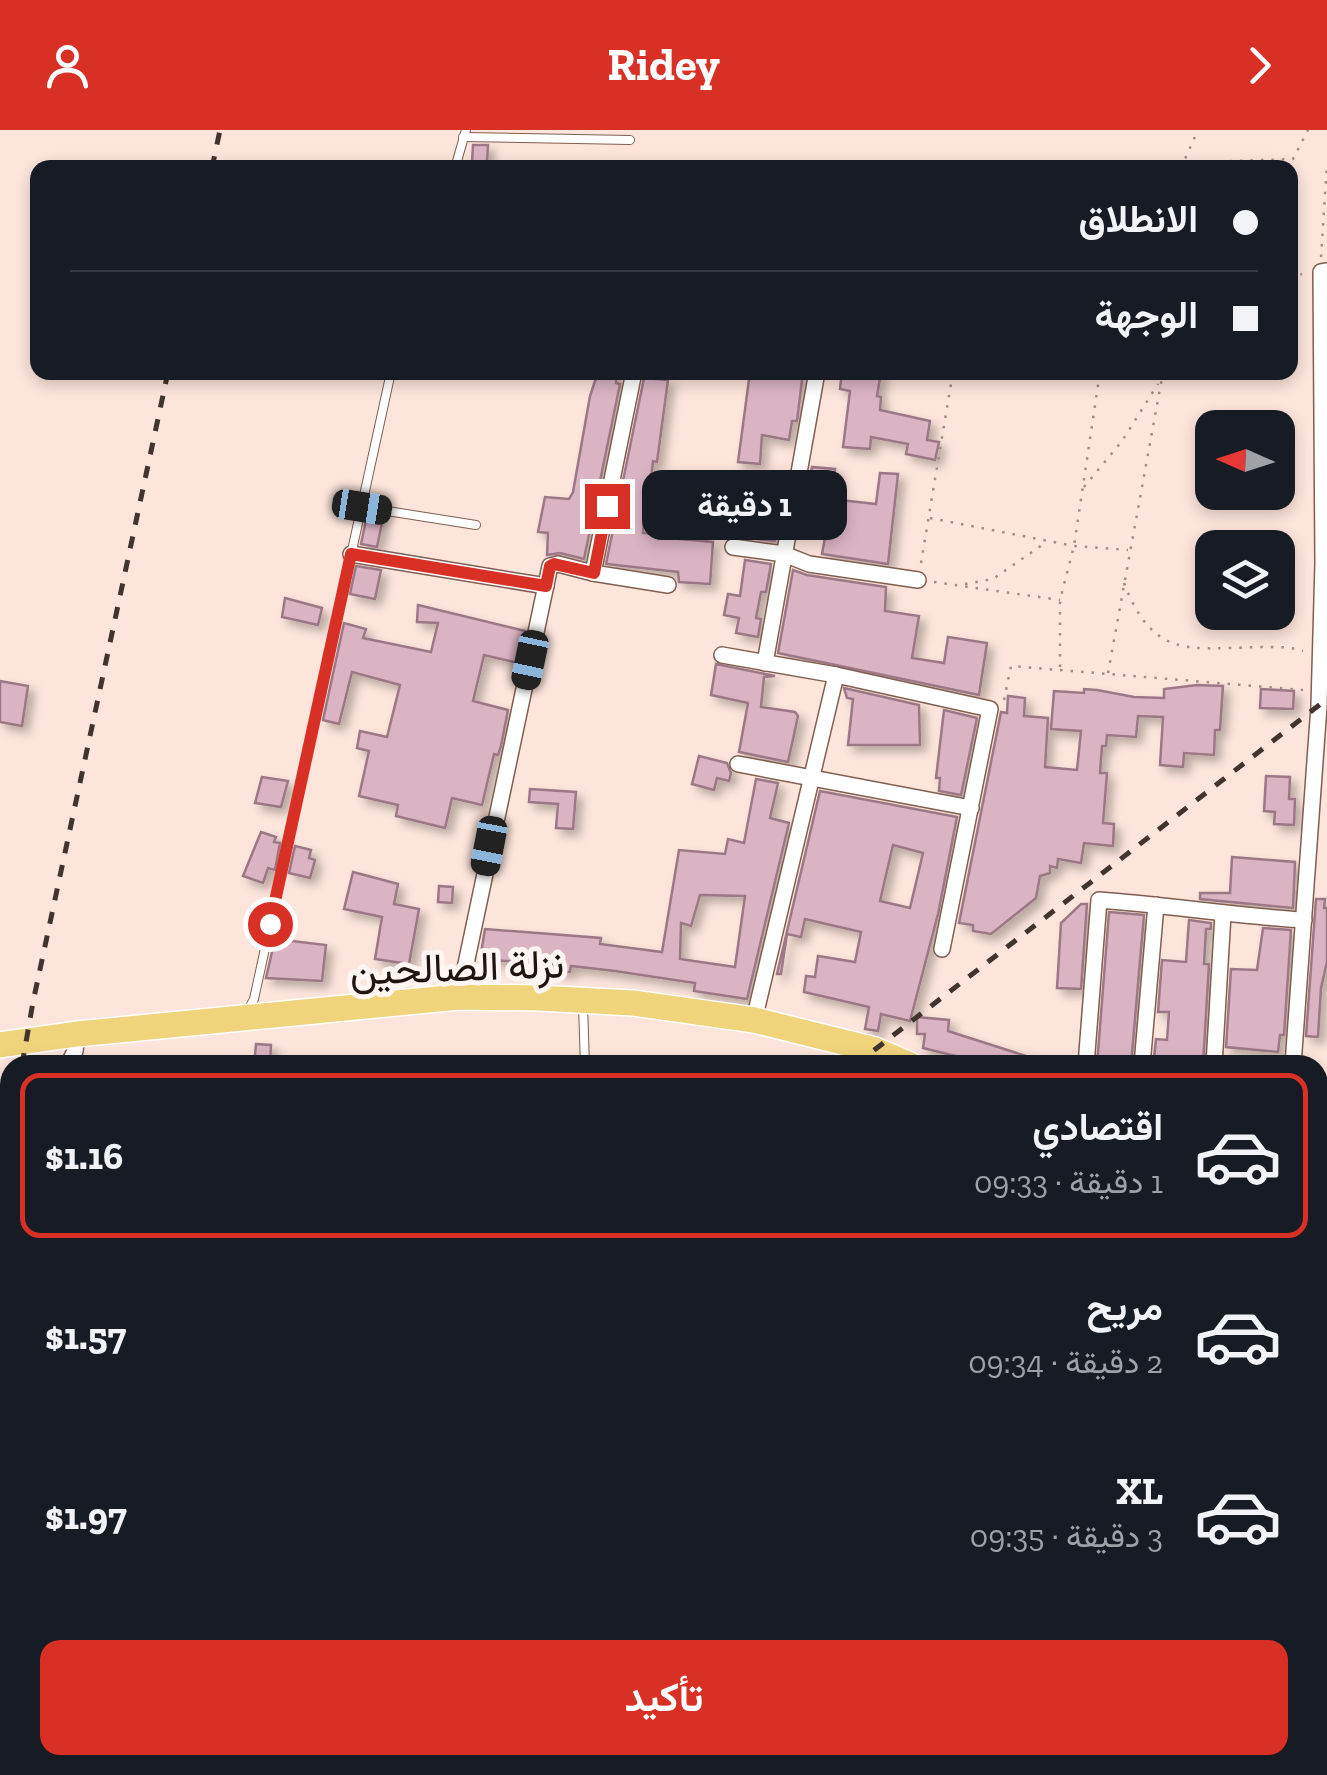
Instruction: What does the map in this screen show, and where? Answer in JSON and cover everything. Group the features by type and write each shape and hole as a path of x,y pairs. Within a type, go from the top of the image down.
{"main road":[{"name":"نزلة الصالحين","path":"0,1045 245,1016 459,997 633,1004 754,1020 863,1055"}],"street":[{"path":"1295,1055 1325,563 1324,271"},
{"path":"594,573 632,380"},
{"path":"765,663 815,380"},
{"path":"733,547 784,554 809,564 918,580"},
{"path":"351,554 546,586"},
{"path":"459,997 550,566 668,586"},
{"path":"722,656 836,675 990,709 942,949"},
{"path":"754,1020 836,675"},
{"path":"738,764 971,808"},
{"path":"1087,1055 1099,900 1304,920"},
{"path":"1143,1055 1156,904"},
{"path":"1215,1055 1223,914"},
{"path":"73,1055 77,1034"}],"lane":[{"path":"457,160 464,134 630,140"},
{"path":"245,1016 254,999 389,380"},
{"path":"362,507 476,525"},
{"path":"583,1001 585,1055"}],"path":[{"path":"1184,160 1198,130"},
{"path":"1277,160 1293,159 1308,130"},
{"path":"1324,271 1327,164"},
{"path":"953,380 918,580 1060,600"},
{"path":"1060,670 1060,600 1074,546 1099,380"},
{"path":"1083,488 1122,441 1161,380"},
{"path":"1108,674 1162,380"},
{"path":"930,518 1074,546 1130,550"},
{"path":"959,586 993,579 1048,540"},
{"path":"1124,582 1137,616 1153,633 1173,643 1198,648 1300,649 1320,664"},
{"path":"990,709 1004,700 1011,666 1320,691"}],"building":[{"path":"473,145 488,145 487,160 472,160"},
{"path":"595,380 616,380 620,384 584,559 560,553 547,555 548,533 538,532 545,497 569,499 573,492"},
{"path":"644,380 668,380 657,462 653,461 650,488 646,487 643,533 713,542 710,584 679,582 678,572 606,564"},
{"path":"749,380 802,380 797,421 792,421 789,440 762,435 760,464 738,462"},
{"path":"841,380 880,380 880,410 930,421 927,440 939,442 935,460 906,454 908,444 871,437 870,449 843,447 850,391 840,389"},
{"path":"812,467 835,469 833,497 807,494"},
{"path":"880,473 898,474 888,564 822,554 832,499 876,504"},
{"path":"757,510 780,514 775,541 747,538 749,527 755,527"},
{"path":"367,515 383,518 377,547 361,544"},
{"path":"745,560 771,564 756,618 761,619 758,637 736,633 739,618 724,615 728,594 740,596"},
{"path":"356,566 381,570 375,599 350,594"},
{"path":"793,570 886,587 885,611 919,616 912,658 944,663 948,637 987,643 979,695 778,653"},
{"path":"285,598 322,608 318,625 282,617"},
{"path":"418,605 525,631 518,663 484,655 473,701 508,710 501,746 498,755 494,754 482,805 452,798 445,828 396,816 398,805 359,796 369,751 357,748 360,731 387,737 400,685 352,672 339,724 323,720 344,623 366,629 363,638 431,652 438,623 417,622"},
{"path":"716,664 775,676 764,677 761,707 795,712 798,716 788,762 739,752 748,703 711,695"},
{"path":"0,681 28,686 22,726 0,722"},
{"path":"1223,686 1214,755 1184,753 1183,767 1160,765 1163,717 1138,716 1136,737 1107,735 1100,773 1107,773 1103,823 1114,824 1113,846 1084,843 1081,863 1058,859 1057,868 1050,866 1050,873 1040,876 1036,898 991,934 973,931 973,925 959,923 1001,712 1007,713 1008,696 1025,698 1024,716 1048,718 1045,767 1077,770 1081,731 1051,729 1054,691 1084,693 1084,689 1164,698 1164,689"},
{"path":"844,688 919,705 920,745 848,745 853,699 847,698"},
{"path":"1261,689 1294,691 1293,709 1260,708"},
{"path":"944,710 977,718 961,795 939,791 940,778 936,778"},
{"path":"699,756 727,763 729,781 717,778 714,790 692,784"},
{"path":"1266,776 1290,777 1289,799 1295,799 1294,825 1274,824 1275,812 1264,811"},
{"path":"262,777 288,781 281,807 255,803"},
{"path":"756,779 778,783 770,818 789,823 747,999 694,991 695,983 615,971 571,966 570,972 557,971 557,965 480,959 485,929 601,938 600,944 662,952 679,850 725,854 728,839 744,843","holes":["700,895 745,896 735,967 680,959 681,923 691,926"]},
{"path":"530,789 576,792 573,829 556,828 558,804 529,802"},
{"path":"820,791 957,817 938,914 910,1021 881,1014 878,1031 865,1029 869,1007 804,992 806,976 815,977 818,956 855,962 861,932 805,919 801,937 787,934 781,974 777,974","holes":["893,845 923,853 910,908 880,901"]},
{"path":"261,832 276,837 274,842 280,843 275,870 268,868 263,883 243,876"},
{"path":"295,846 311,850 309,858 315,860 310,878 289,873"},
{"path":"1232,857 1295,862 1293,908 1200,899 1200,893 1230,893"},
{"path":"353,872 398,884 394,904 419,909 409,964 375,959 382,917 344,909"},
{"path":"439,886 453,887 452,903 438,902"},
{"path":"1316,899 1325,899 1327,908 1327,962 1318,1037 1306,1036"},
{"path":"1081,904 1087,904 1081,989 1057,988 1061,923"},
{"path":"1109,912 1144,915 1132,1055 1098,1055"},
{"path":"1189,920 1211,923 1211,929 1206,929 1204,964 1209,964 1204,1055 1154,1055 1156,1039 1167,1040 1169,1012 1158,1012 1162,960 1186,962"},
{"path":"1263,928 1291,930 1284,1035 1280,1035 1278,1052 1226,1047 1231,969 1257,970"},
{"path":"275,939 326,945 322,981 266,978"},
{"path":"917,1017 949,1020 948,1031 1023,1055 951,1055 923,1048 925,1034 917,1034"},
{"path":"256,1044 271,1045 270,1055 255,1055"}],"railway":[{"path":"214,160 220,130"},
{"path":"24,1055 166,380"},
{"path":"868,1055 1327,699"}],"route":[{"path":"270,924 351,554 546,586 550,566 554,564 594,573 607,506"}]}
